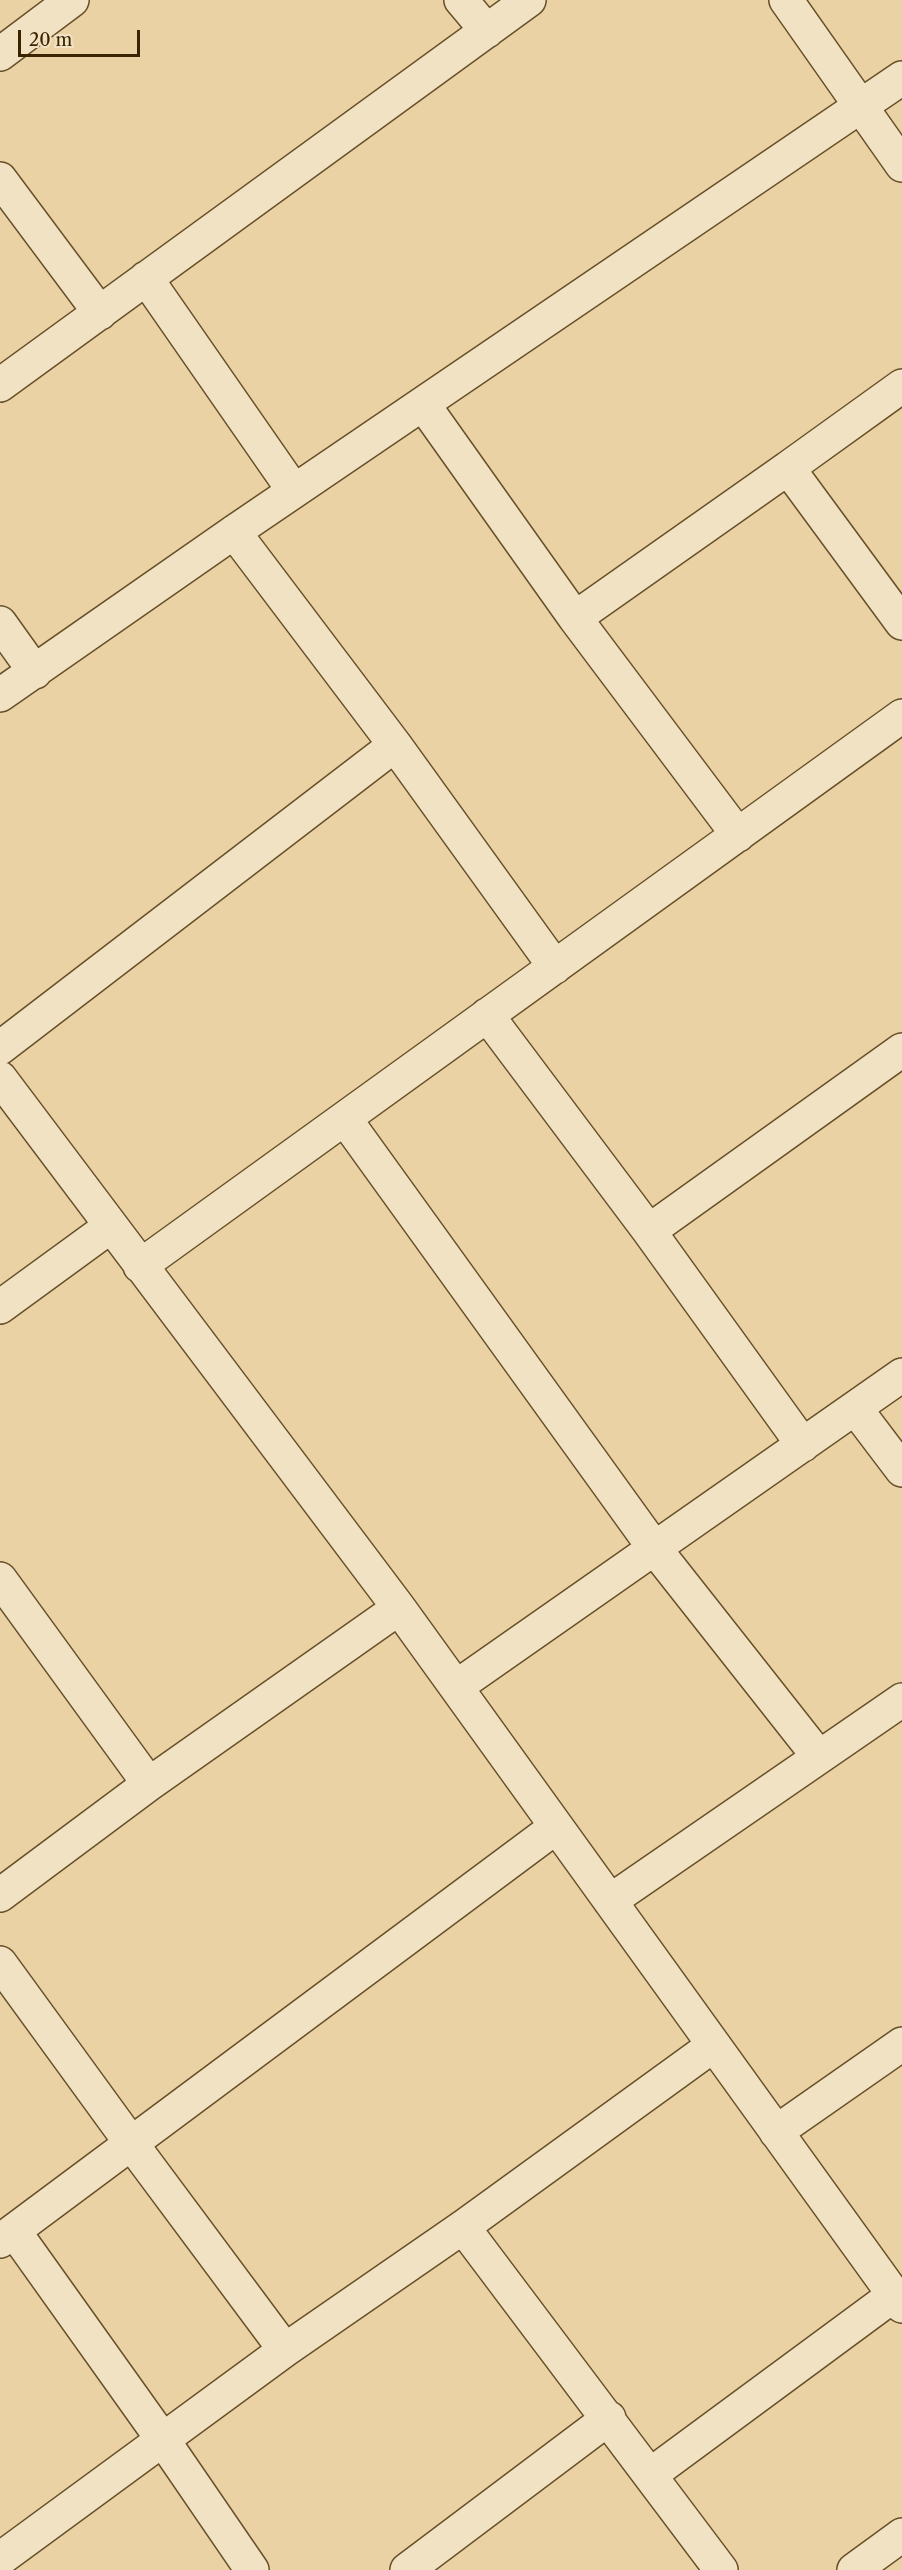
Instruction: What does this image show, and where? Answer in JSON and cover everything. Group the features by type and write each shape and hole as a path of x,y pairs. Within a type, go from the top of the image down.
{"street":[{"path":"0,54 72,0"},
{"path":"461,0 486,31"},
{"path":"0,385 529,0"},
{"path":"786,0 902,165"},
{"path":"0,695 234,532 902,78"},
{"path":"0,179 100,313"},
{"path":"146,278 294,491"},
{"path":"575,618 902,386"},
{"path":"423,404 575,618 738,835"},
{"path":"788,468 902,623"},
{"path":"234,532 395,745 555,967"},
{"path":"0,623 35,672"},
{"path":"140,1266 902,716"},
{"path":"0,1048 395,745"},
{"path":"487,1015 649,1231 803,1445"},
{"path":"649,1231 902,1050"},
{"path":"0,1078 399,1608 898,2301 650,2475"},
{"path":"345,1119 655,1549 819,1757"},
{"path":"0,1307 111,1226"},
{"path":"456,1687 902,1375"},
{"path":"855,1408 902,1470"},
{"path":"0,1580 149,1784"},
{"path":"0,1895 149,1784 399,1608"},
{"path":"610,1901 902,1700"},
{"path":"252,2570 163,2440 7,2236 556,1827"},
{"path":"0,1963 131,2144 285,2350"},
{"path":"776,2132 902,2044"},
{"path":"0,2559 285,2350 463,2227 714,2045"},
{"path":"463,2227 609,2418 721,2570"},
{"path":"407,2570 609,2418"},
{"path":"854,2570 902,2535"}]}
